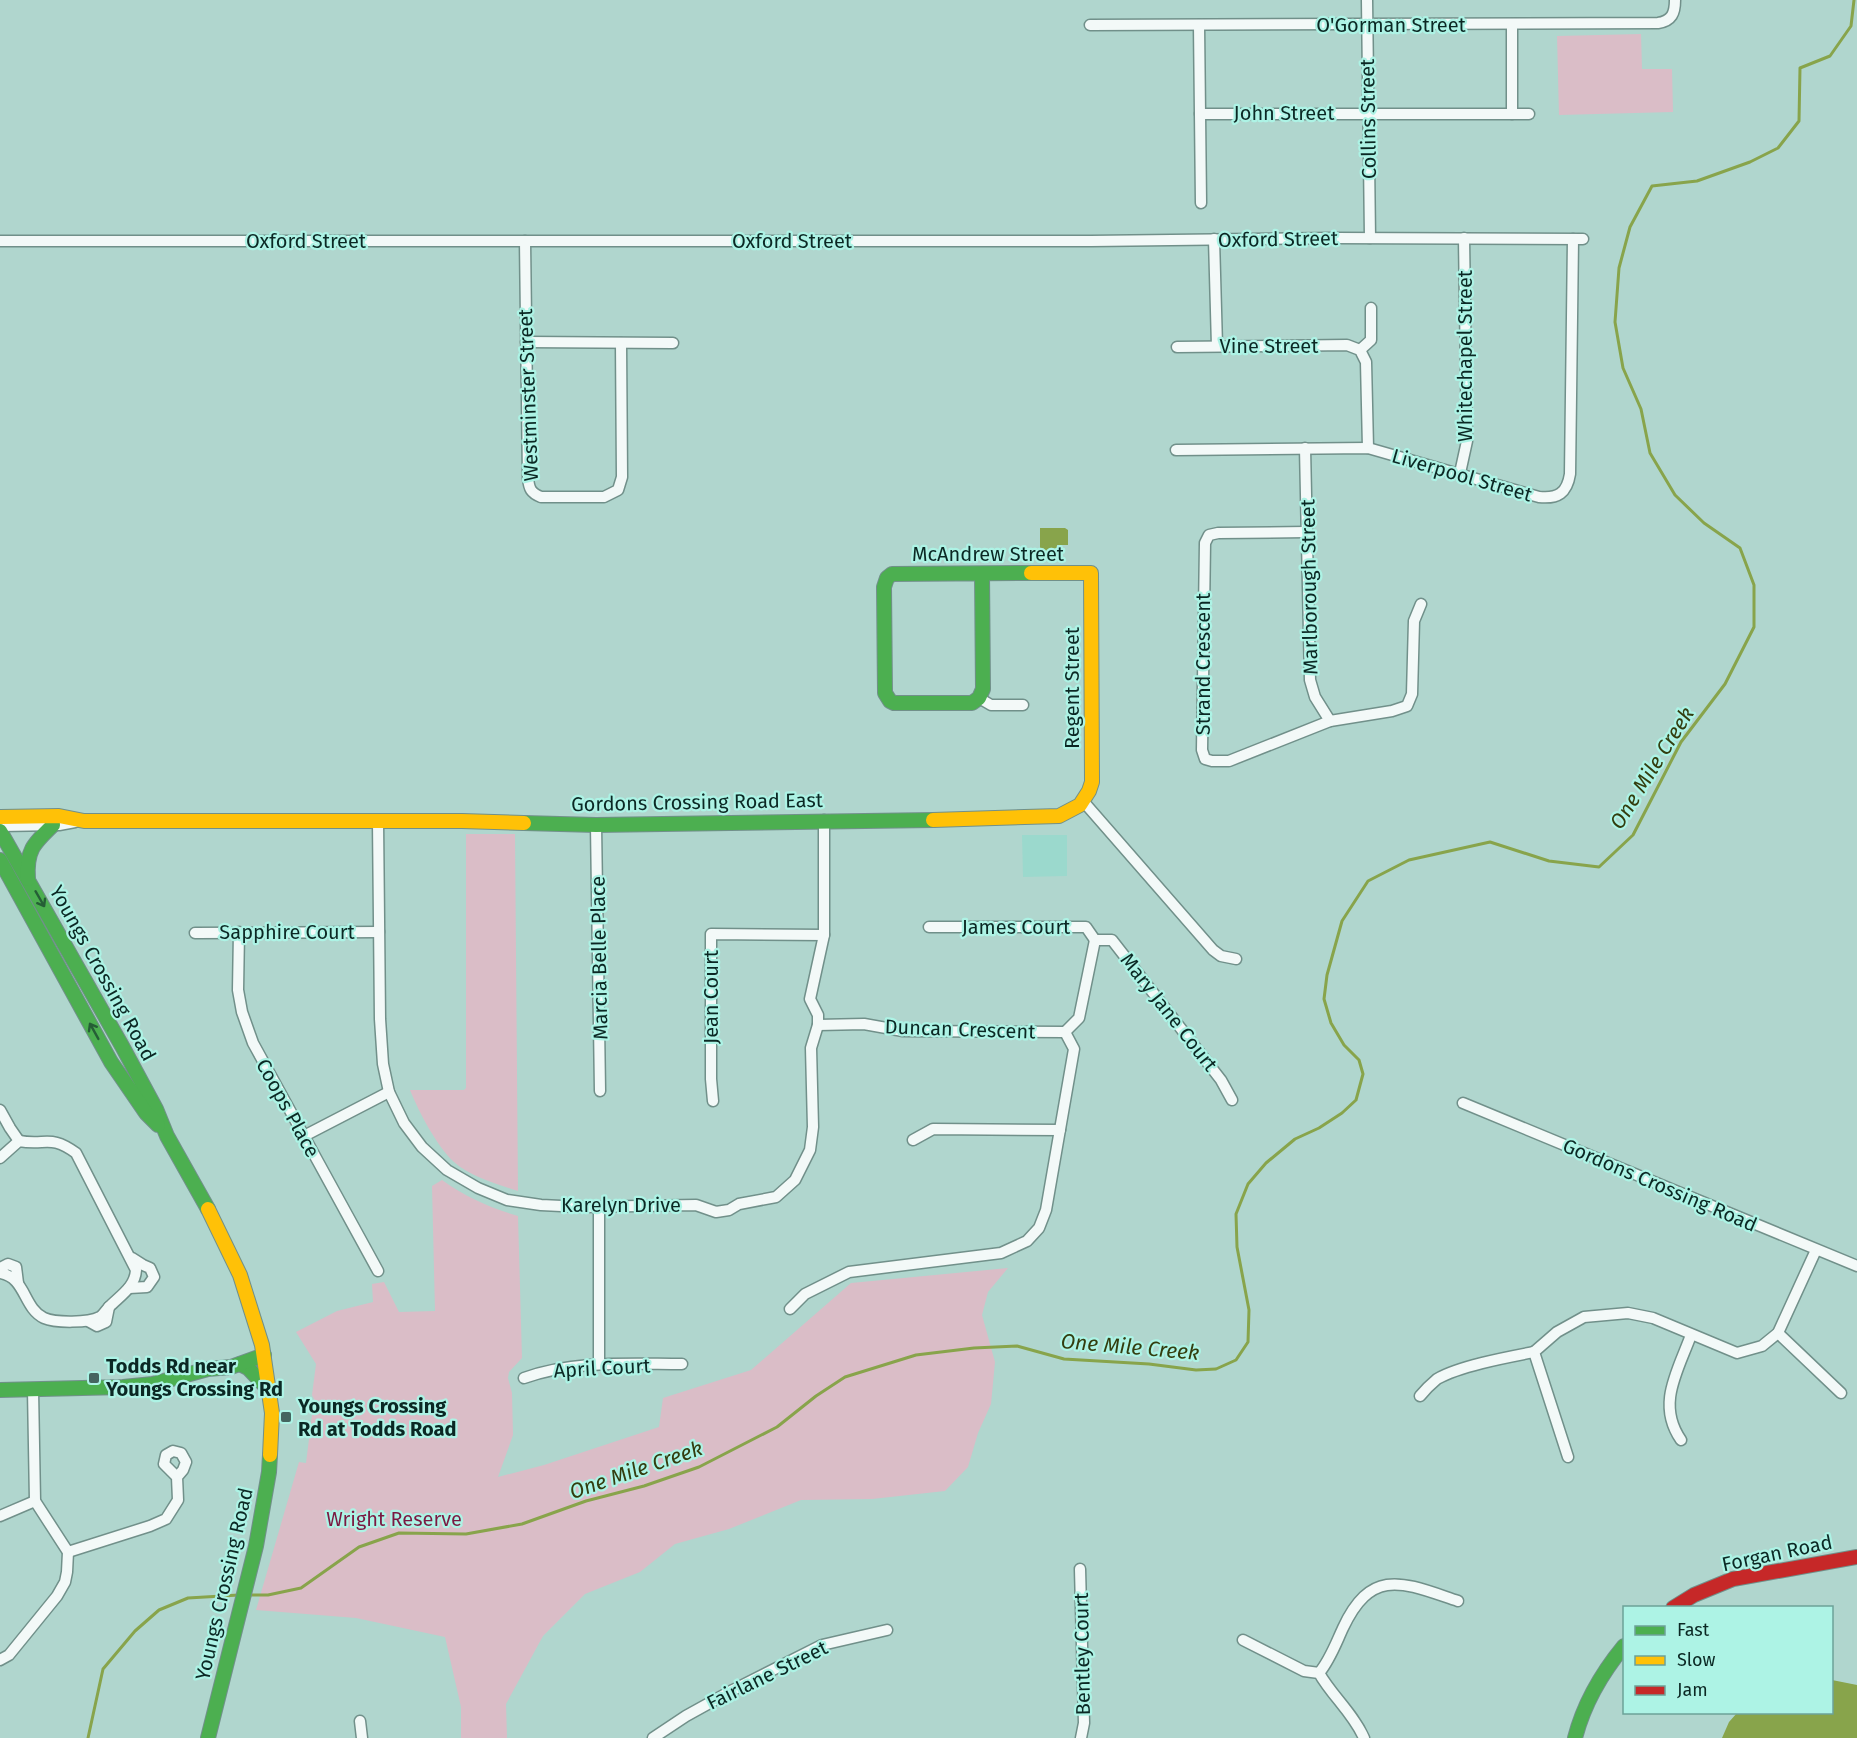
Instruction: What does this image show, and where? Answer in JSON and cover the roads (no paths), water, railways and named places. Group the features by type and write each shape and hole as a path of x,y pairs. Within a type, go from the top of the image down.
{"street":[{"name":"Collins Street","path":"1367,0 1370,238"},
{"name":"O'Gorman Street","path":"1090,25 1663,22 1669,20 1674,13 1675,0"},
{"path":"1512,24 1512,114"},
{"path":"1199,25 1202,203"},
{"name":"John Street","path":"1200,114 1529,114"},
{"name":"Whitechapel Street","path":"1460,473 1467,441 1464,238"},
{"path":"1214,239 1217,346"},
{"name":"Oxford Street","path":"0,241 1578,239"},
{"name":"Liverpool Street","path":"1176,450 1368,448 1549,498 1558,496 1565,492 1568,485 1571,456 1578,239"},
{"name":"Westminster Street","path":"525,241 528,478 530,490 542,497 604,497 618,490 622,477 621,343"},
{"path":"1368,448 1366,362 1360,350 1371,340 1371,308"},
{"path":"526,342 673,343"},
{"name":"Vine Street","path":"1177,347 1347,345 1360,350"},
{"name":"Marlborough Street","path":"1305,448 1310,680 1315,697 1330,721"},
{"name":"Strand Crescent","path":"1307,532 1218,533 1209,536 1205,543 1202,750 1205,759 1229,761 1330,721"},
{"name":"McAndrew Street","path":"979,699 972,703 894,703 887,698 884,689 884,587 887,578 896,573 1091,573"},
{"name":"Regent Street","path":"1083,801 1090,789 1092,775 1091,573"},
{"path":"982,574 983,689 979,699 991,705 1023,705"},
{"path":"1330,721 1392,711 1407,706 1413,694 1414,621 1421,604"},
{"path":"1083,801 1213,950 1221,956 1236,959"},
{"name":"Gordons Crossing Road East","path":"0,826 52,825 84,821 378,821 596,825 1051,818 1069,813 1083,801"},
{"name":"Gordons Crossing Road East","path":"0,817 59,816 84,821"},
{"name":"Karelyn Drive","path":"378,821 383,1064 389,1092 404,1123 422,1147 447,1170 478,1188 507,1200 541,1205 599,1207 696,1205 716,1212 729,1210 739,1204 776,1197 795,1180 810,1150 813,1126 811,1048 818,1024 818,1015 810,999 824,935 824,820"},
{"path":"28,879 27,865 30,849 36,839 52,825"},
{"name":"Marcia Belle Place","path":"596,825 600,1091"},
{"name":"Youngs Crossing Road","path":"0,831 135,1069 167,1136 232,1256 249,1299 263,1350 272,1413 269,1472 264,1509 208,1738"},
{"name":"Youngs Crossing Road","path":"0,860 105,1052 146,1113 167,1136"},
{"name":"James Court","path":"929,927 1086,927 1095,940"},
{"name":"Coops Place","path":"240,932 238,990 252,1043 378,1271"},
{"name":"Sapphire Court","path":"195,933 379,932"},
{"name":"Jean Court","path":"713,1101 711,934 824,935"},
{"path":"790,1309 805,1294 849,1272 1001,1253 1027,1241 1039,1228 1046,1210 1074,1049 1065,1032 1079,1018 1095,940"},
{"name":"Mary Jane Court","path":"1095,940 1113,940 1221,1080 1232,1100"},
{"name":"Duncan Crescent","path":"818,1024 864,1024 903,1031 1065,1032"},
{"path":"124,1082 133,1077 135,1069"},
{"path":"304,1136 389,1092"},
{"name":"Gordons Crossing Road","path":"1463,1103 1857,1266"},
{"path":"0,1110 19,1141"},
{"path":"913,1140 933,1129 1060,1130"},
{"path":"0,1158 19,1141 57,1142 76,1153 136,1270 135,1278 129,1288 109,1307 106,1322 97,1326 88,1321 50,1321 42,1318 34,1311 18,1283 8,1274 0,1273"},
{"path":"599,1207 599,1364"},
{"path":"1420,1396 1436,1380 1445,1375 1496,1359 1534,1352 1557,1332 1584,1317 1628,1313 1653,1318 1737,1353 1762,1346 1778,1332 1816,1250"},
{"path":"129,1256 150,1268 154,1277 147,1287 129,1288"},
{"path":"0,1268 8,1264 16,1267 18,1283"},
{"path":"1778,1332 1841,1393"},
{"path":"1681,1440 1672,1427 1669,1412 1670,1393 1691,1335"},
{"path":"208,1369 240,1364 263,1350"},
{"path":"0,1390 123,1387 153,1384 208,1369 263,1350"},
{"path":"1534,1352 1568,1457"},
{"path":"240,1364 248,1368 269,1390"},
{"name":"April Court","path":"524,1378 546,1370 599,1364 682,1364"},
{"path":"0,1660 9,1654 57,1596 65,1582 68,1552 35,1501 33,1390"},
{"path":"68,1552 166,1519 178,1500 177,1477"},
{"path":"0,1516 35,1501"},
{"name":"Forgan Road","path":"1676,1606 1694,1595 1732,1579 1857,1557"},
{"name":"Bentley Court","path":"1080,1569 1084,1723 1081,1738"},
{"path":"1319,1673 1326,1665 1353,1608 1372,1590 1401,1583 1458,1601"},
{"name":"Fairlane Street","path":"654,1738 706,1705 822,1645 887,1630"},
{"path":"1243,1640 1304,1671 1319,1673"},
{"path":"1575,1738 1591,1694 1609,1664 1623,1647"},
{"path":"1319,1673 1349,1712 1364,1738"},
{"path":"360,1721 362,1738"}],"waterway":[{"name":"One Mile Creek","path":"249,1595 268,1595 301,1588 359,1547 399,1533 466,1534 522,1524 586,1501 644,1486 699,1467 777,1427 816,1396 845,1377 916,1355 974,1348 1017,1346 1064,1359 1149,1364 1196,1370 1216,1369 1236,1360 1248,1342 1249,1310 1237,1247 1236,1214 1248,1184 1266,1163 1295,1139 1319,1128 1342,1113 1356,1100 1363,1074 1359,1060 1344,1045 1331,1023 1324,999 1327,975 1342,921 1368,881 1409,860 1490,842 1549,861 1599,867 1633,835 1681,742 1725,684 1754,627 1754,585 1740,548 1704,523 1675,495 1650,453 1641,409 1623,368 1615,322 1619,268 1630,227 1652,186 1697,181 1750,162 1778,148 1799,121 1800,68 1830,56 1851,26 1854,0"},
{"name":"One Mile Creek","path":"88,1738 103,1669 135,1631 159,1610 188,1598 239,1595"}],"place":[{"name":"Todds Rd near Youngs Crossing Rd","path":"94,1378"},
{"name":"Youngs Crossing Rd at Todds Road","path":"286,1417"}],"park label":[{"name":"Wright Reserve","path":"394,1519"}]}
